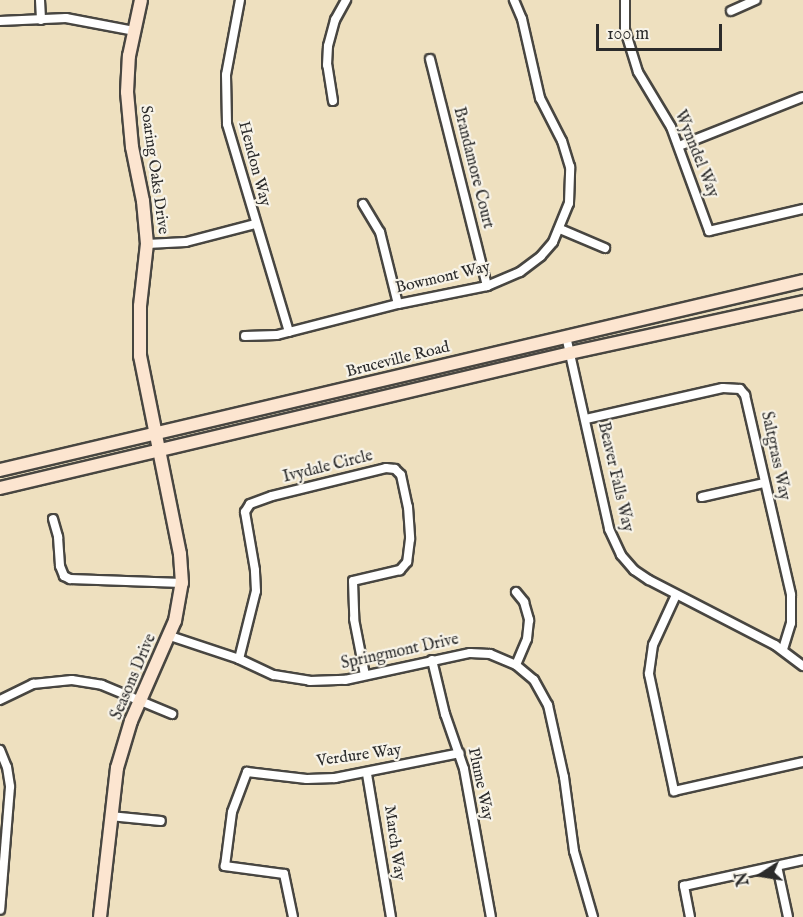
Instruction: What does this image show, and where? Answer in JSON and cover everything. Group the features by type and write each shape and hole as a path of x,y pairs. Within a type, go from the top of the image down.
{"main road":[{"name":"Soaring Oaks Drive","path":"141,0 127,76 128,117 143,201 147,244 139,336 144,386 159,451"},
{"name":"Bruceville Road","path":"0,471 803,281"},
{"name":"Bruceville Road","path":"0,488 570,353 803,302"},
{"name":"Seasons Drive","path":"100,917 117,768 140,701 170,636 182,583 180,554 159,451"}],"street":[{"path":"40,0 41,20"},
{"name":"Hendon Way","path":"240,0 226,75 225,105 231,144 289,332"},
{"path":"333,102 327,65 328,46 335,20 346,0"},
{"name":"Bowmont Way","path":"245,336 289,332 398,304 487,286 512,277 534,262 560,229 570,202 570,167 562,141 540,98 522,19 514,0"},
{"name":"Wynndel Way","path":"625,0 626,30 638,72 661,108 680,146 710,231 803,209"},
{"path":"731,11 756,0"},
{"path":"0,21 75,19 134,31"},
{"name":"Brandamore Court","path":"430,58 487,286"},
{"path":"680,146 803,97"},
{"path":"363,204 380,232 398,304"},
{"path":"147,244 186,242 255,224"},
{"path":"560,229 605,248"},
{"name":"Beaver Falls Way","path":"566,336 609,529 616,547 633,570 676,595 783,650 803,666"},
{"name":"Saltgrass Way","path":"586,419 723,388 740,389 748,401 764,483 791,595 791,623 783,650"},
{"name":"Ivydale Circle","path":"239,659 256,591 255,570 245,512 250,504 272,496 386,468 395,469 401,475 408,507 410,539 407,562 400,570 353,581 354,619 365,675"},
{"path":"702,497 764,483"},
{"path":"53,519 58,537 60,566 64,576 70,579 182,583"},
{"path":"516,592 524,603 528,620 527,639 516,665"},
{"path":"676,595 653,645 649,674 674,790 803,762"},
{"name":"Springmont Drive","path":"170,636 239,659 274,675 292,679 327,681 480,653 499,657 516,665 534,681 548,705 564,777 577,863 593,917"},
{"name":"Plume Way","path":"432,660 445,714 460,753 491,917"},
{"path":"0,700 33,684 62,679 102,685 172,714"},
{"path":"0,750 7,767 10,787 0,910"},
{"name":"Verdure Way","path":"293,917 284,874 225,866 232,812 247,772 307,778 367,774 460,753"},
{"name":"March Way","path":"367,774 391,917"},
{"path":"110,816 160,821"},
{"path":"690,917 684,886 803,860"},
{"path":"777,866 788,917"}]}
